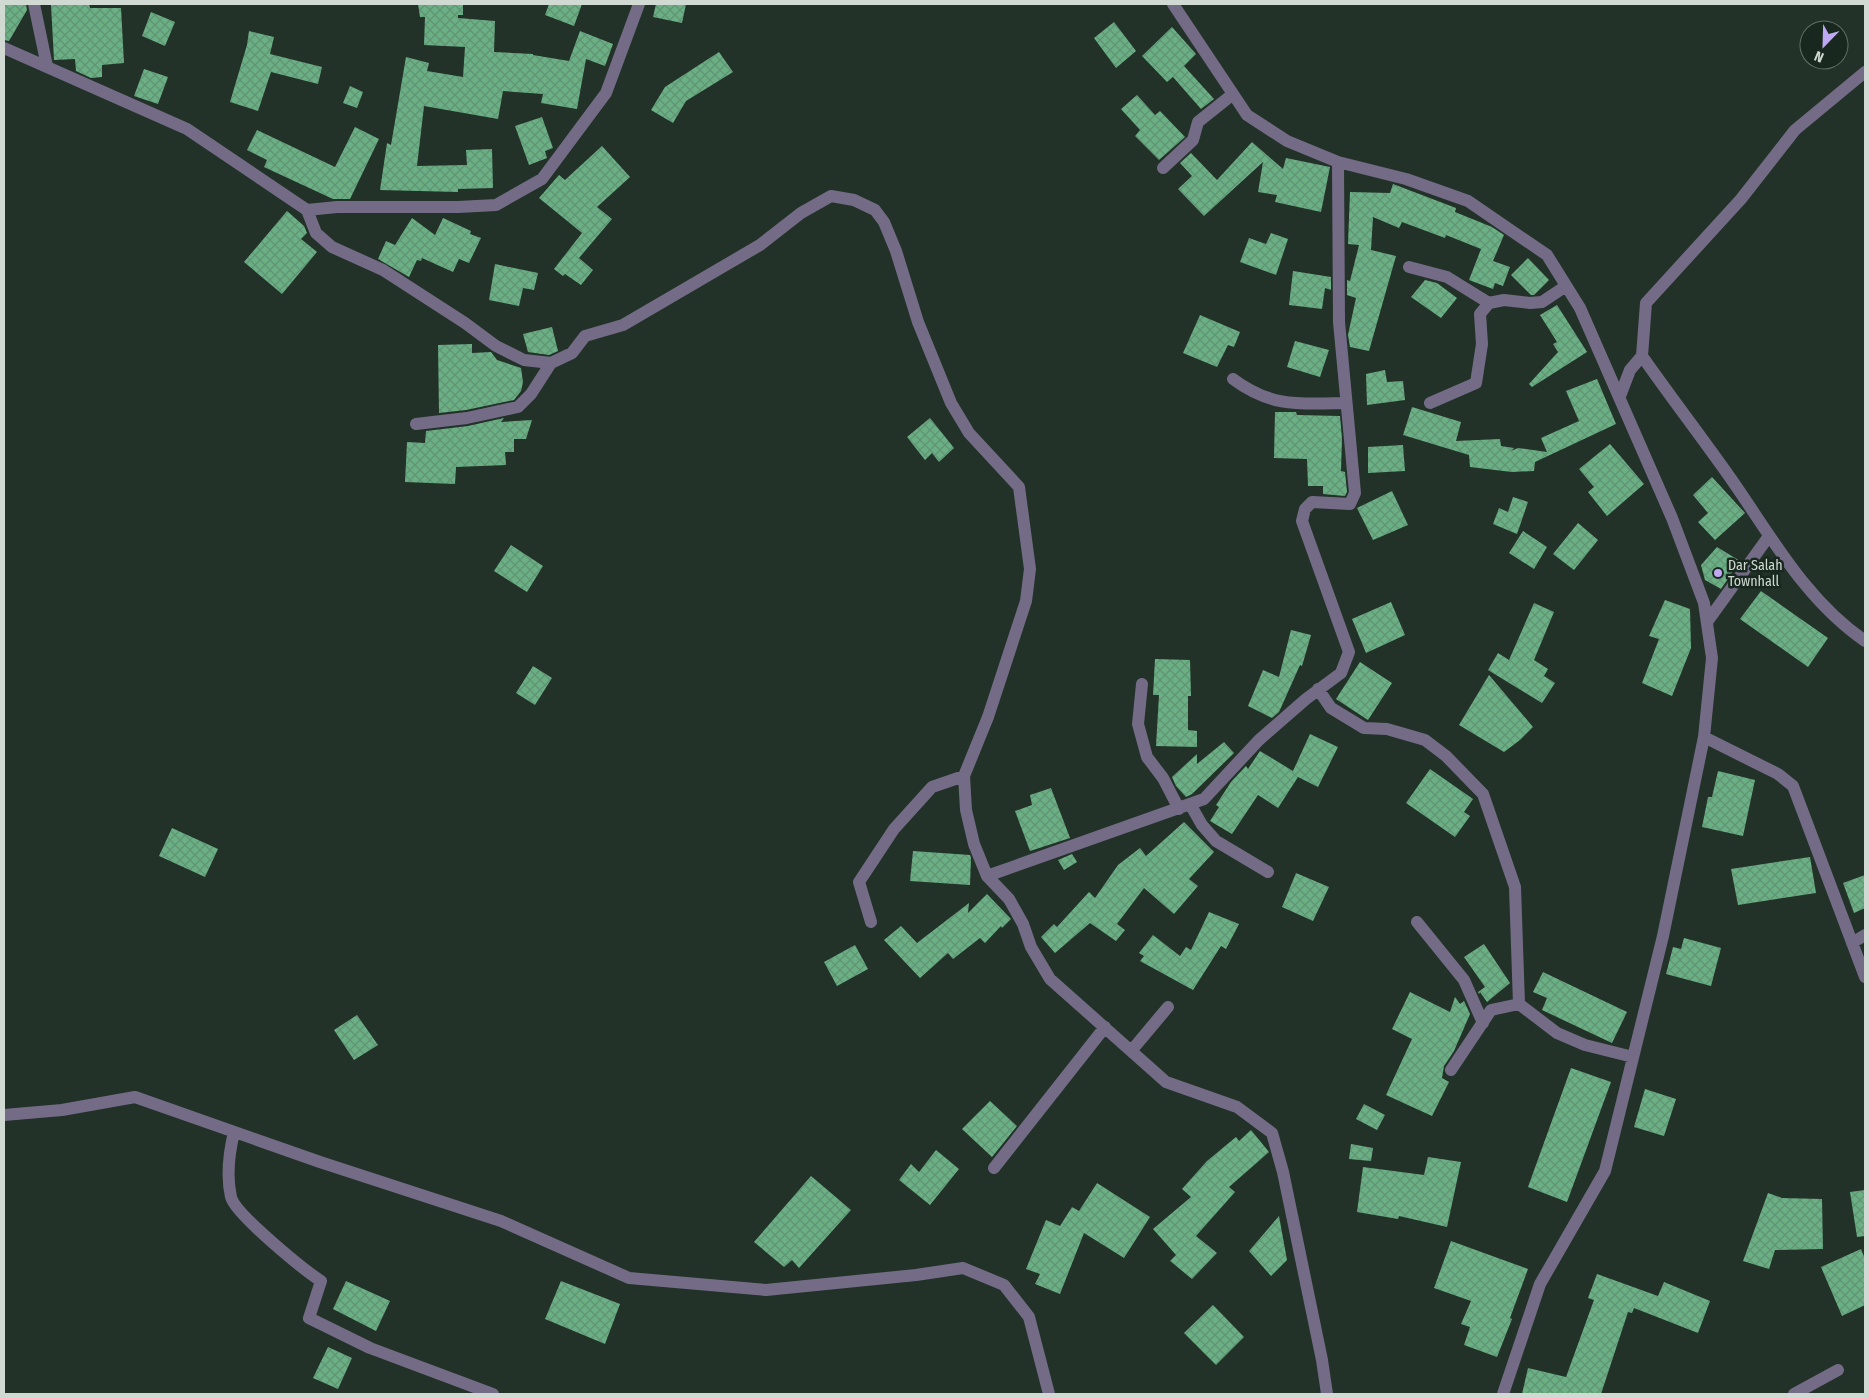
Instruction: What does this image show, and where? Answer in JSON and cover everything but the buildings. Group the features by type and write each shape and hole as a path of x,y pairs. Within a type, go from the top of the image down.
{"street":[{"path":"34,4 47,66"},
{"path":"308,210 337,207 458,207 496,205 542,178 606,93 639,4"},
{"path":"1173,4 1247,115 1287,141 1338,162 1406,179 1468,201 1547,255 1580,308 1620,396 1672,518 1704,603 1712,658 1704,737 1663,936 1605,1171 1540,1284 1503,1394"},
{"path":"4,48 187,129 308,210 316,233 332,248 383,270 465,323 496,346 524,360 551,363"},
{"path":"1620,396 1630,370 1642,356 1646,303 1741,199 1795,130 1865,72"},
{"path":"1164,168 1193,140 1198,122 1233,94"},
{"path":"987,876 1204,799 1259,740 1318,689 1341,673 1349,652 1302,521 1305,509 1312,502 1350,504 1355,493 1339,322 1338,162"},
{"path":"416,424 467,418 518,407 530,394 551,363 572,353 585,336 623,325 760,245 801,214 831,196 854,200 875,210 884,222 896,251 918,322 951,402 970,433 1018,487 1030,569 1026,601 988,716 964,776 966,810 974,844 987,876 1008,899 1023,924 1031,947 1050,978 1166,1082 1237,1107 1272,1133 1283,1172 1327,1394"},
{"path":"1410,267 1447,277 1489,303"},
{"path":"1430,403 1476,383 1482,344 1480,314 1489,303 1504,300 1530,303 1542,302 1566,286"},
{"path":"1642,356 1729,476 1788,564 1819,601 1865,641"},
{"path":"1233,379 1248,390 1281,402 1312,404 1346,403"},
{"path":"1707,622 1769,536"},
{"path":"1142,684 1138,724 1147,757 1184,806 1216,841 1268,872"},
{"path":"1318,689 1331,708 1364,728 1387,729 1425,740 1446,756 1483,794 1515,887 1519,1004"},
{"path":"1704,737 1778,774 1793,786 1865,977"},
{"path":"871,922 859,882 872,860 894,829 932,786 964,776"},
{"path":"1416,922 1464,980 1483,1023"},
{"path":"1852,943 1865,935"},
{"path":"1451,1070 1491,1010 1519,1004 1557,1033 1585,1045 1633,1057"},
{"path":"1132,1050 1168,1007"},
{"path":"994,1168 1105,1027"},
{"path":"4,1115 62,1110 135,1097 320,1162 500,1221 629,1278 766,1290 916,1275 963,1268 1004,1286 1029,1317 1049,1394"},
{"path":"234,1132 228,1161 231,1199 250,1222 306,1271 321,1281 309,1318 370,1348 493,1394"},
{"path":"1794,1394 1838,1370"}],"place":[{"name":"Dar Salah Townhall","path":"1718,573"}]}
